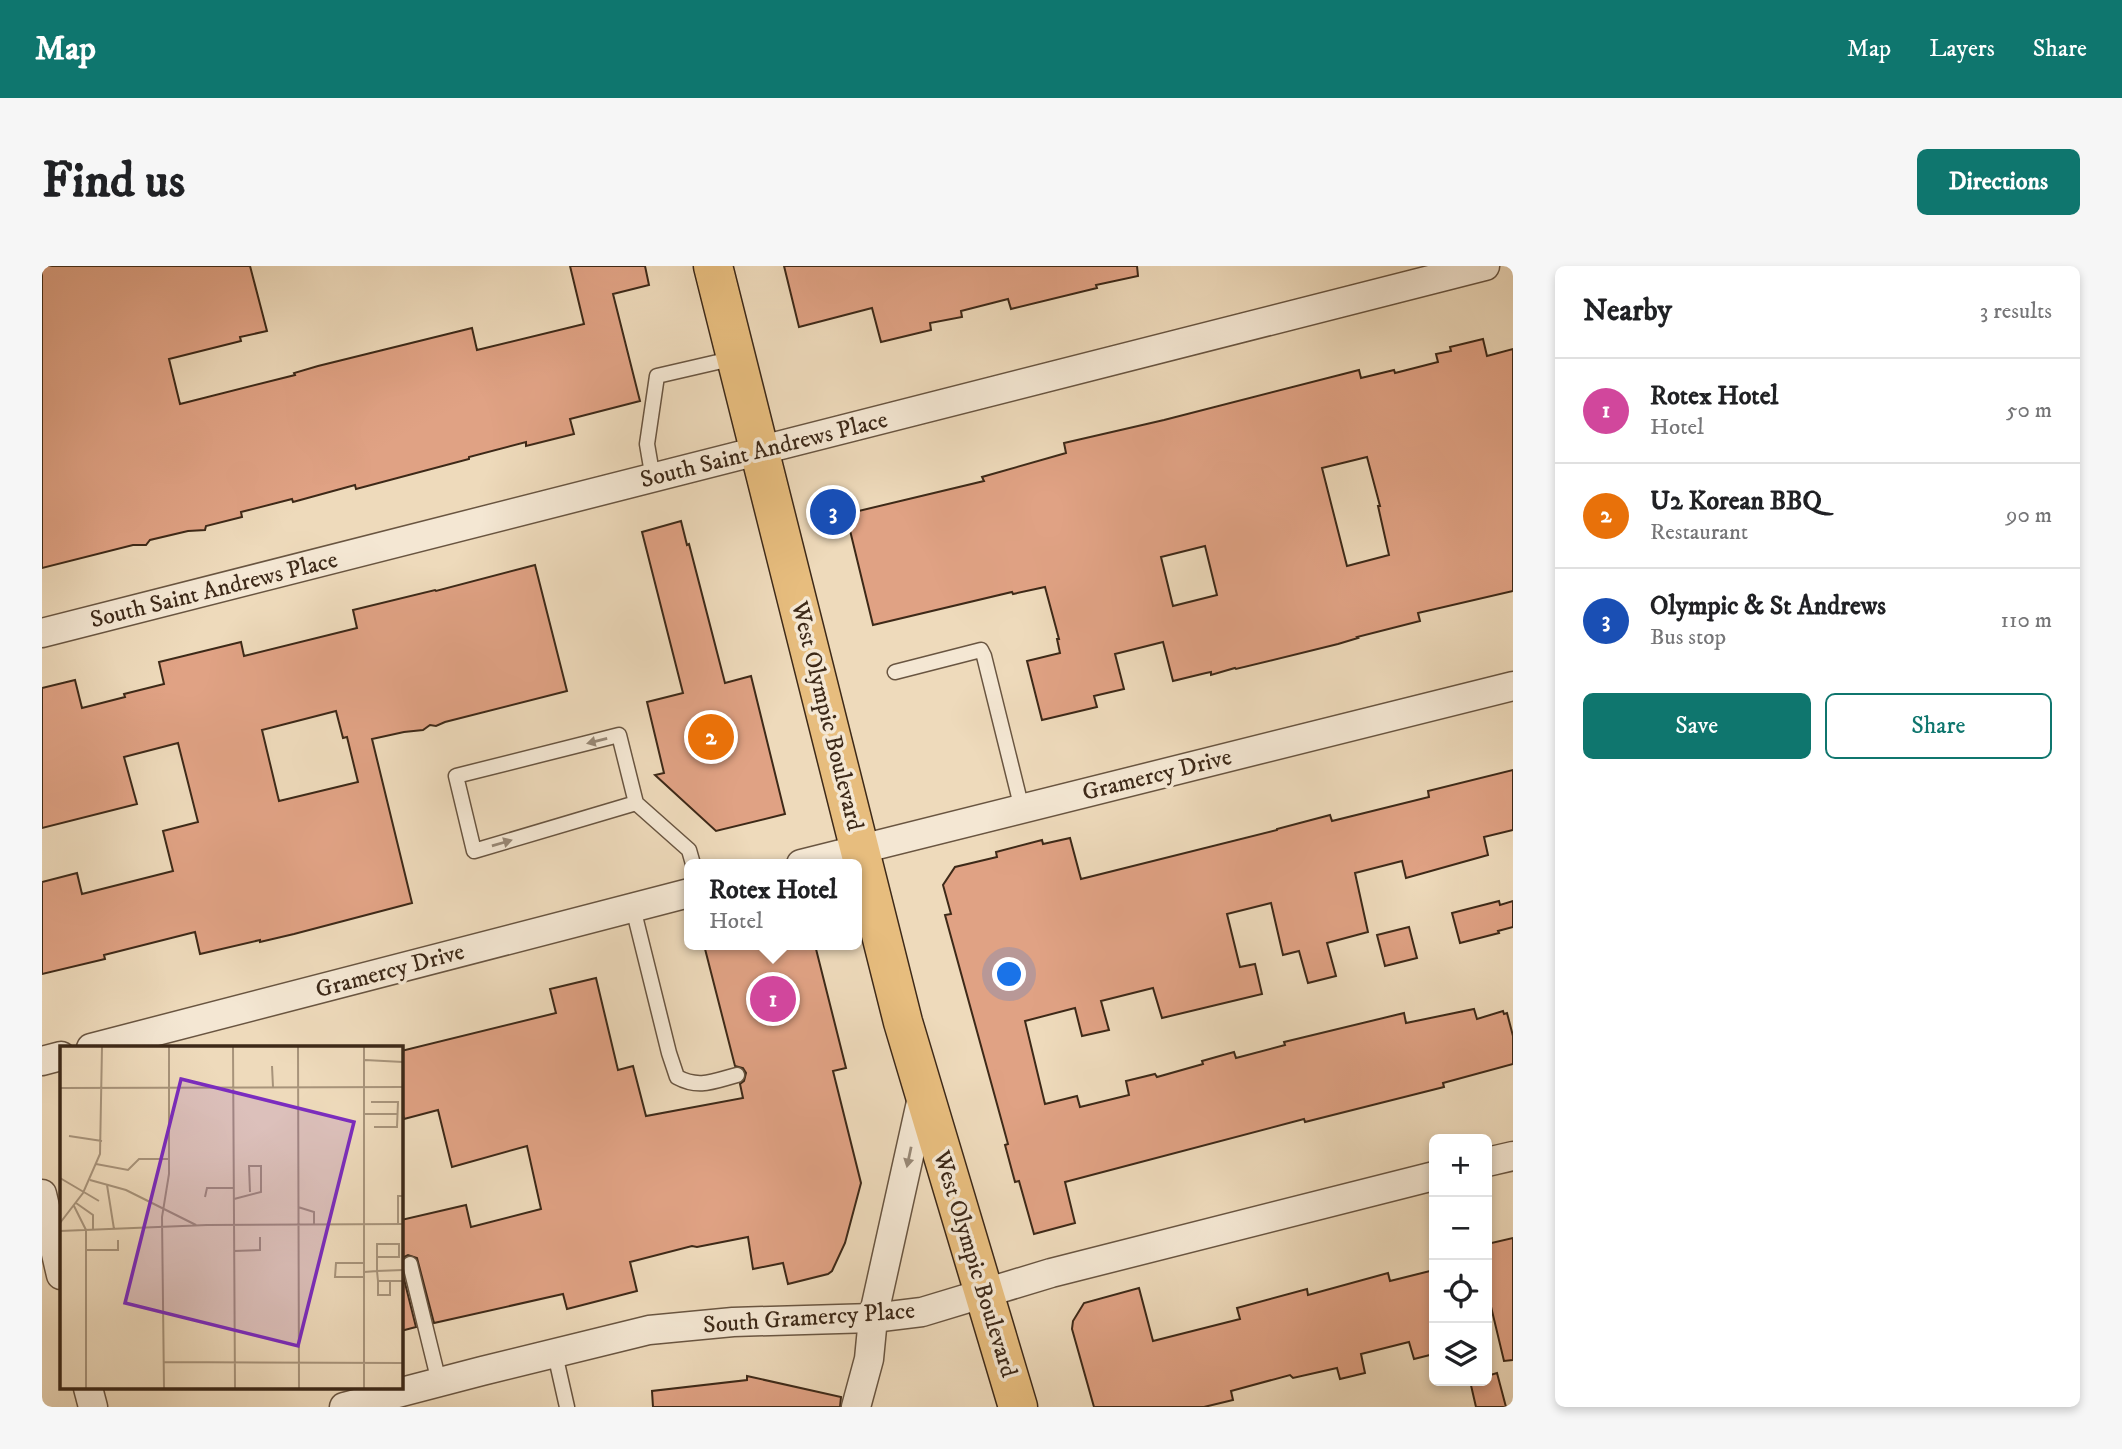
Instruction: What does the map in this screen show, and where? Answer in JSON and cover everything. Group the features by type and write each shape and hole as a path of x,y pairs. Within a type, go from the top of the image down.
{"main road":[{"name":"West Olympic Boulevard","path":"713,266 903,1022 1018,1407"}],"street":[{"name":"South Saint Andrews Place","path":"42,633 1485,266"},
{"name":"Gramercy Drive","path":"821,859 1513,686"},
{"name":"Gramercy Drive","path":"99,1046 684,895"},
{"path":"42,1061 60,1056"},
{"path":"856,1407 869,1359 873,1318 923,1090"},
{"path":"1492,1161 1513,1156"},
{"name":"South Gramercy Place","path":"344,1407 649,1331 733,1322 873,1318 922,1312 1051,1273 1429,1177"},
{"path":"42,1194 60,1271"},
{"path":"89,1390 93,1407"}],"lane":[{"path":"653,479 647,443 657,376 736,358"},
{"path":"895,672 981,650 1022,809"},
{"path":"636,803 474,851 456,776 619,735 636,803 689,850 692,859"},
{"path":"633,908 677,1077 691,1084 737,1075"},
{"path":"410,1264 439,1382"},
{"path":"555,1353 567,1407"}],"building":[{"path":"42,266 250,266 267,331 240,337 241,341 169,359 180,404 472,328 477,350 584,324 570,266 645,266 649,285 613,294 640,401 570,419 574,434 526,446 526,442 356,489 355,485 293,502 292,499 241,512 242,517 206,526 205,530 188,531 150,540 146,545 133,545 42,568"},
{"path":"784,266 1137,266 1138,276 1011,309 1008,299 961,311 962,317 930,323 931,330 881,342 872,308 799,327"},
{"path":"1483,339 1487,356 1513,349 1513,591 1418,613 1420,621 1211,675 1211,672 1173,681 1163,642 1115,654 1124,689 1094,696 1097,707 1042,720 1027,661 1060,653 1059,639 1045,587 1013,594 1012,592 873,625 846,514 984,481 982,477 1066,453 1064,443 1359,370 1361,378 1438,362 1436,354 1451,351 1450,347","holes":["1367,457 1389,555 1347,566 1322,468","1205,546 1217,595 1173,606 1161,557"]},
{"path":"681,521 725,683 751,676 785,814 716,831 655,775 664,773 647,702 683,693 642,532"},
{"path":"535,565 567,691 436,726 430,725 423,730 372,739 412,903 294,934 200,954 195,932 104,955 105,959 42,974 42,882 77,873 82,894 173,871 163,831 198,822 178,743 124,757 137,804 42,828 42,688 75,680 82,708 164,684 159,662 241,642 244,656 357,628 353,610","holes":["336,711 343,738 347,737 358,782 279,801 262,730"]},
{"path":"1513,770 1513,830 1484,837 1488,855 1406,878 1402,861 1355,873 1368,932 1327,943 1336,976 1308,983 1299,951 1283,955 1271,903 1227,914 1240,967 1255,964 1262,994 1162,1018 1153,988 1101,1001 1109,1030 1082,1036 1075,1008 1025,1021 1045,1104 1077,1096 1080,1107 1129,1095 1126,1081 1155,1074 1157,1077 1234,1052 1236,1058 1285,1045 1284,1042 1404,1013 1406,1023 1474,1009 1477,1019 1503,1011 1504,1014 1507,1013 1513,1036 1513,1064 1443,1083 1444,1087 1305,1122 1304,1119 1065,1182 1075,1223 1034,1234 1019,1181 1015,1182 1005,1145 1008,1144 945,915 951,914 943,885 955,867 997,857 996,852 1042,840 1043,844 1070,838 1081,879 1330,815 1332,821 1429,797 1428,791"},
{"path":"1499,901 1500,905 1513,901 1513,927 1460,943 1452,913"},
{"path":"1409,927 1417,958 1385,966 1377,935"},
{"path":"705,950 816,950 846,1068 833,1071 861,1183 845,1243 832,1271 788,1284 783,1263 753,1269 748,1237 692,1246 630,1262 637,1291 567,1309 563,1294 434,1323 417,1258 408,1255 402,1260 402,1220 466,1205 471,1227 541,1209 527,1146 452,1167 438,1110 404,1119 402,1051 556,1013 550,989 596,978 618,1070 633,1066 646,1116 743,1098 740,1084 746,1073 743,1068 735,1066"},
{"path":"1513,1238 1513,1360 1504,1361 1492,1311 1492,1243"},
{"path":"402,1271 416,1327 402,1331"},
{"path":"1429,1271 1429,1355 1414,1359 1409,1342 1361,1354 1365,1373 1340,1379 1337,1368 1293,1378 1290,1375 1231,1391 1233,1400 1204,1407 1094,1407 1072,1329 1073,1321 1084,1303 1139,1288 1153,1341 1240,1319 1237,1308 1307,1289 1308,1295 1388,1273 1390,1281"},
{"path":"1497,1373 1506,1407 1476,1407 1471,1386 1492,1386 1492,1374"},
{"path":"747,1376 841,1397 840,1407 653,1407 652,1391 747,1380"}],"place":[{"name":"Olympic & St Andrews","path":"833,512"},
{"name":"U2 Korean BBQ","path":"711,737"},
{"name":"Rotex Hotel","path":"773,999"}]}
